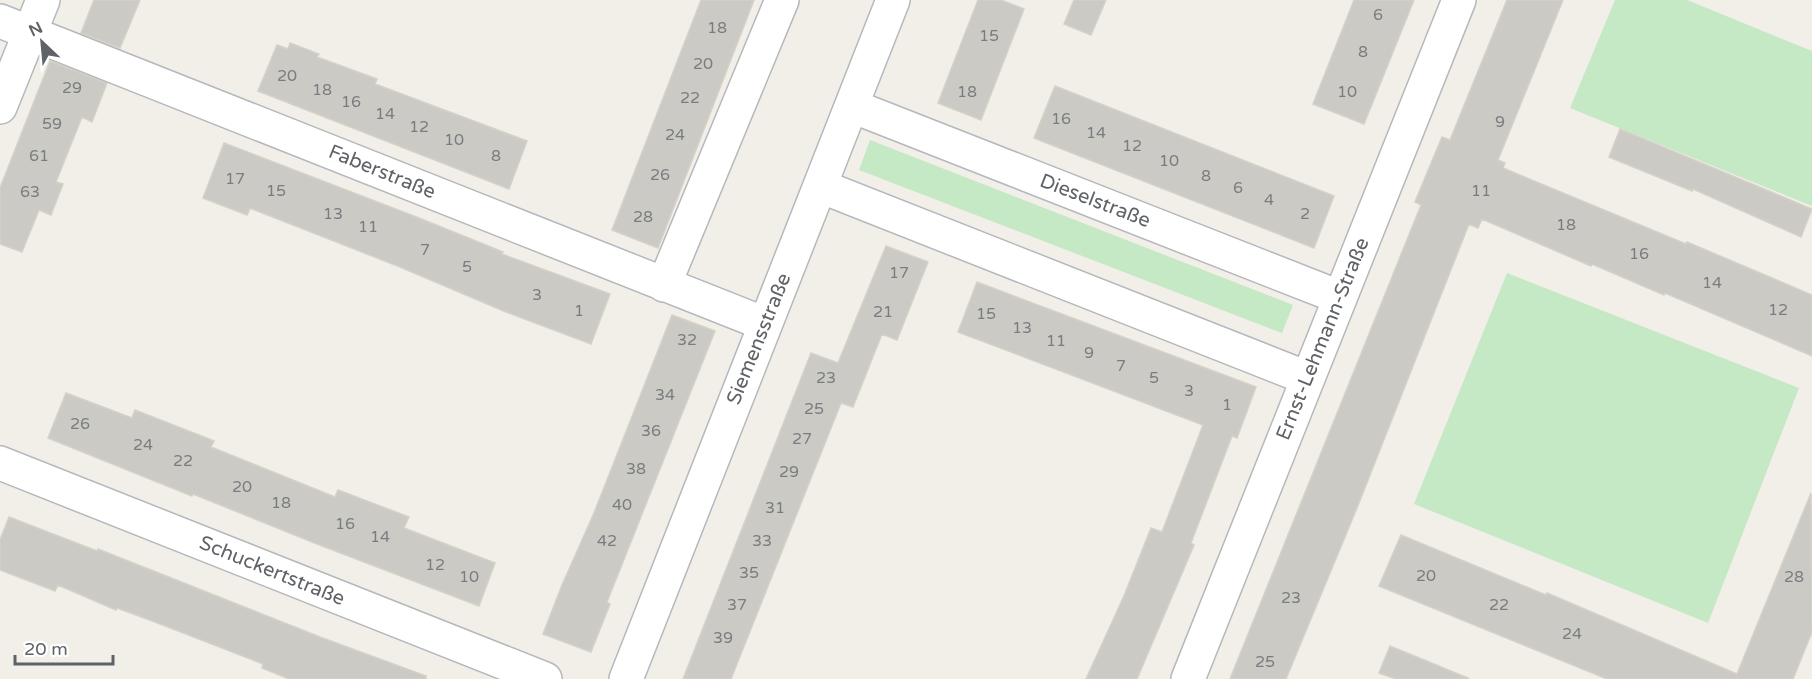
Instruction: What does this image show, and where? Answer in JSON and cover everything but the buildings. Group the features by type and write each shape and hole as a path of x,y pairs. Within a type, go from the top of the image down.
{"street":[{"path":"0,107 15,26 42,0"},
{"path":"664,285 782,0"},
{"name":"Siemensstraße","path":"626,679 893,0"},
{"name":"Ernst-Lehmann-Straße","path":"1188,679 1459,0"},
{"name":"Faberstraße","path":"15,26 765,324"},
{"name":"Dieselstraße","path":"852,106 1339,297"},
{"path":"820,186 1307,378"},
{"name":"Schuckertstraße","path":"0,463 545,679"}],"green space":[{"path":"1615,0 1687,0 1812,51 1812,206 1570,108"},
{"path":"870,140 1293,305 1282,333 859,170"},
{"path":"1507,273 1799,388 1708,623 1414,504"}]}
